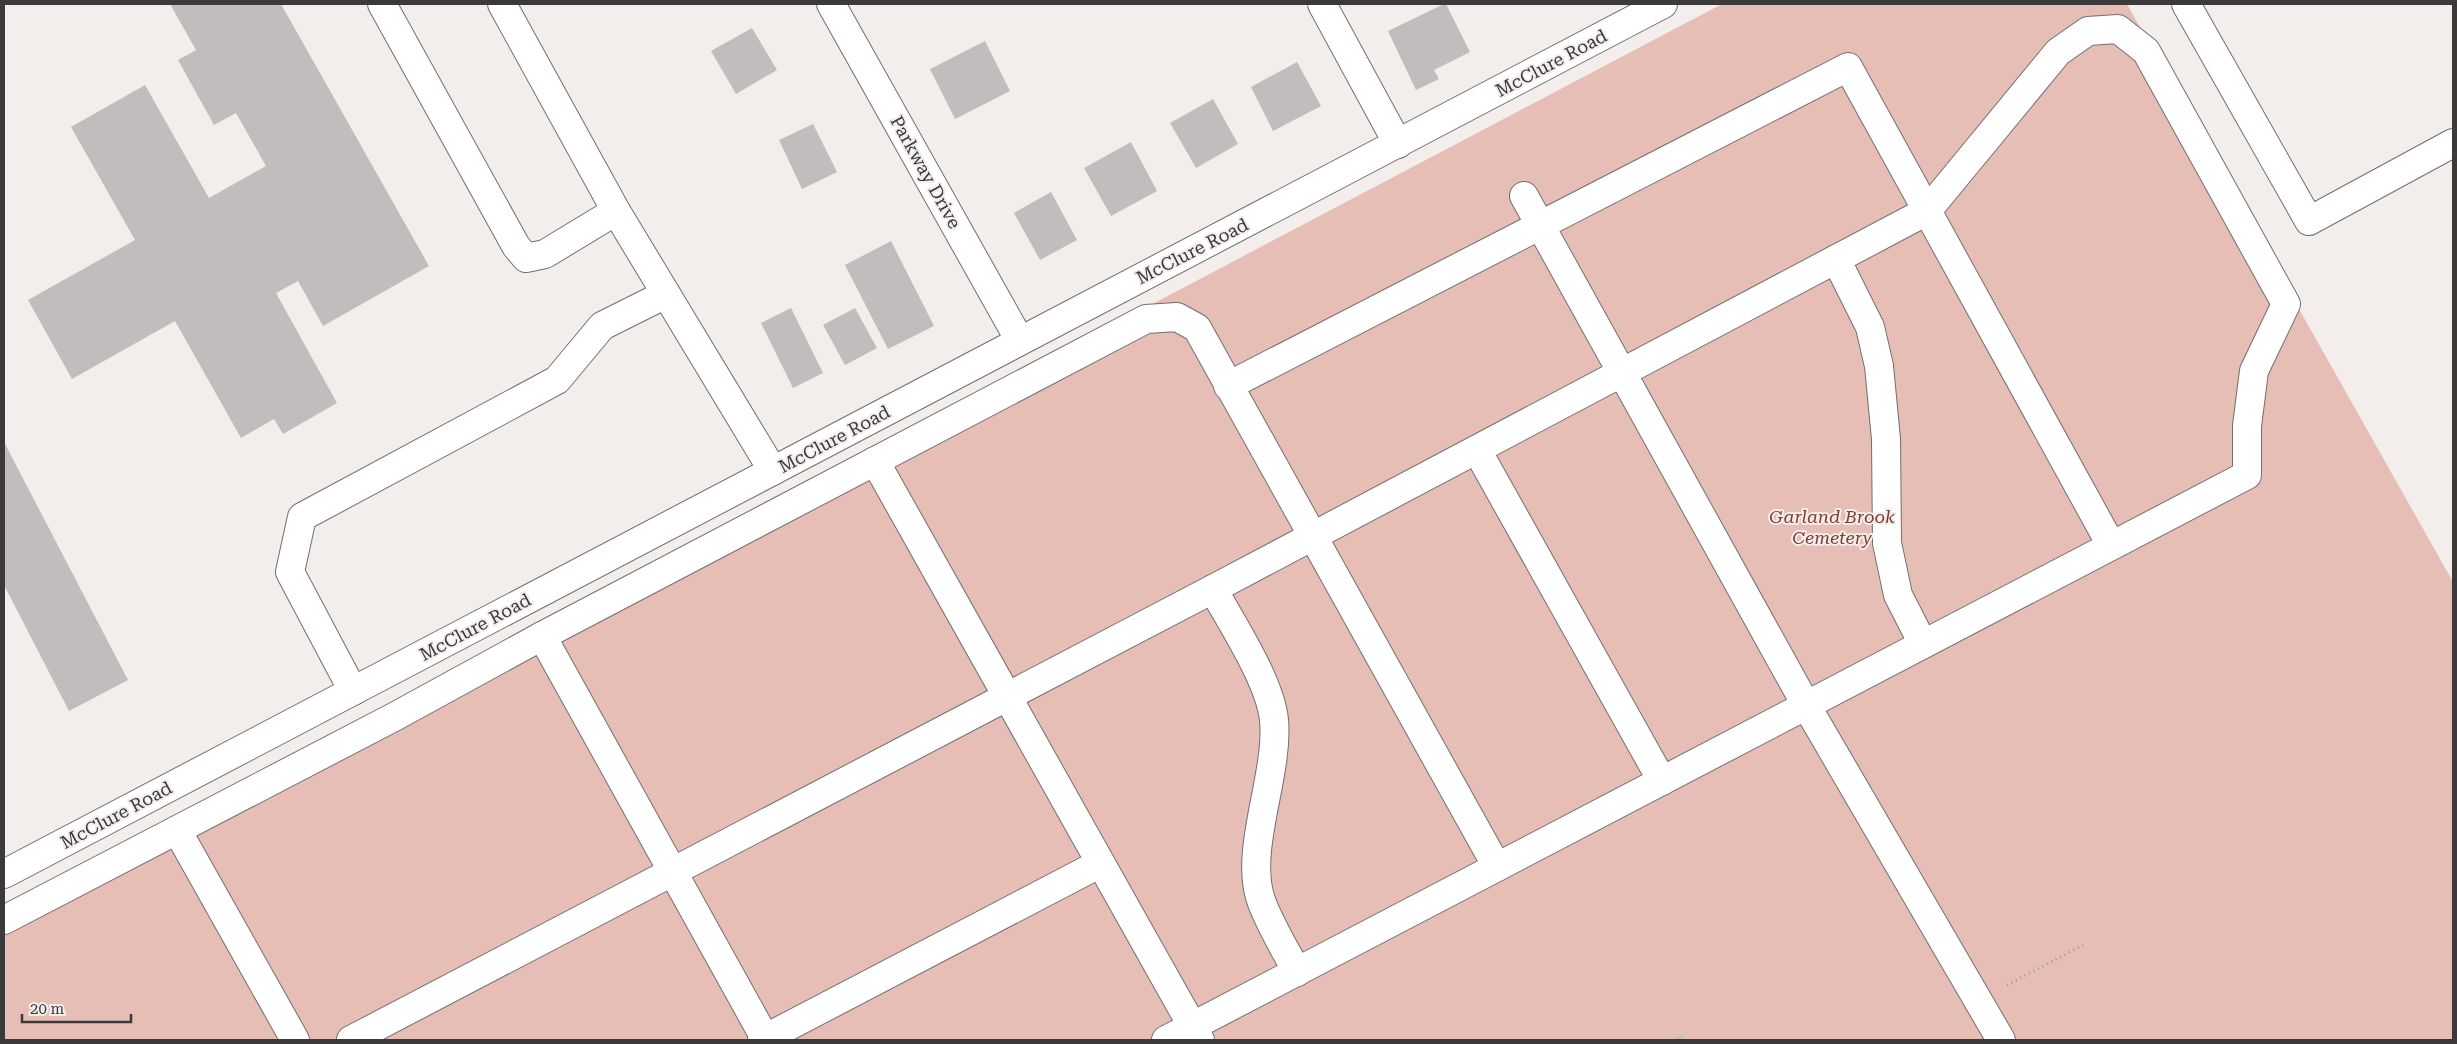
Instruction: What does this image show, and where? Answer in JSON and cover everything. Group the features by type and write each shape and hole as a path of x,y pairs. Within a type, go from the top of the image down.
{"street":[{"path":"382,4 516,246 526,258 545,254 616,211"},
{"path":"502,4 616,211 773,470"},
{"name":"Parkway Drive","path":"831,4 1020,341"},
{"path":"1322,4 1398,144"},
{"name":"McClure Road","path":"4,874 1663,4"},
{"path":"2186,4 2308,221 2453,143"},
{"path":"351,1040 1312,537 1927,211 2058,52 2088,31 2118,29 2146,51 2286,304 2254,371 2247,426 2247,475 1297,972 1196,1033 1166,1040"},
{"path":"1228,386 1848,67 2111,545"},
{"path":"1524,196 1806,706 2001,1040"},
{"path":"1836,259 1870,327 1879,366 1886,439 1887,543 1898,595 1923,644"},
{"path":"353,691 290,572 302,516 557,380 602,326 666,294"},
{"path":"4,920 394,717 542,636 1146,319 1177,317 1197,328 1497,867"},
{"path":"1477,450 1662,781"},
{"path":"875,461 1196,1033"},
{"path":"1213,589 1262,681 1274,718 1274,748 1256,865 1260,897 1297,972"},
{"path":"542,636 764,1040 1100,864"},
{"path":"177,830 295,1040"}],"path":[{"path":"1978,1000 2083,945"}],"green space":[{"name":"Garland Brook Cemetery","path":"1722,4 2127,4 2453,582 2453,1040 4,1040 4,909"}],"building":[{"path":"170,4 281,4 429,266 323,326 298,281 276,293 337,403 283,434 274,419 241,438 175,321 72,379 28,300 135,240 71,127 145,85 209,198 266,166 236,113 214,125 178,60 196,50"},
{"path":"1446,4 1470,52 1434,70 1439,79 1416,90 1388,31"},
{"path":"752,28 777,70 736,94 711,51"},
{"path":"985,41 1010,91 955,119 930,69"},
{"path":"1297,62 1321,106 1273,131 1251,87"},
{"path":"1213,99 1238,144 1196,168 1170,123"},
{"path":"813,124 837,172 802,189 779,140"},
{"path":"1131,142 1157,191 1111,216 1084,168"},
{"path":"1051,192 1077,240 1040,260 1014,213"},
{"path":"891,241 934,326 888,349 845,265"},
{"path":"791,308 823,373 793,388 761,323"},
{"path":"855,308 877,348 845,365 823,325"},
{"path":"4,442 128,680 69,711 4,585"},
{"path":"1682,1035 1684,1040 1672,1040"}]}
